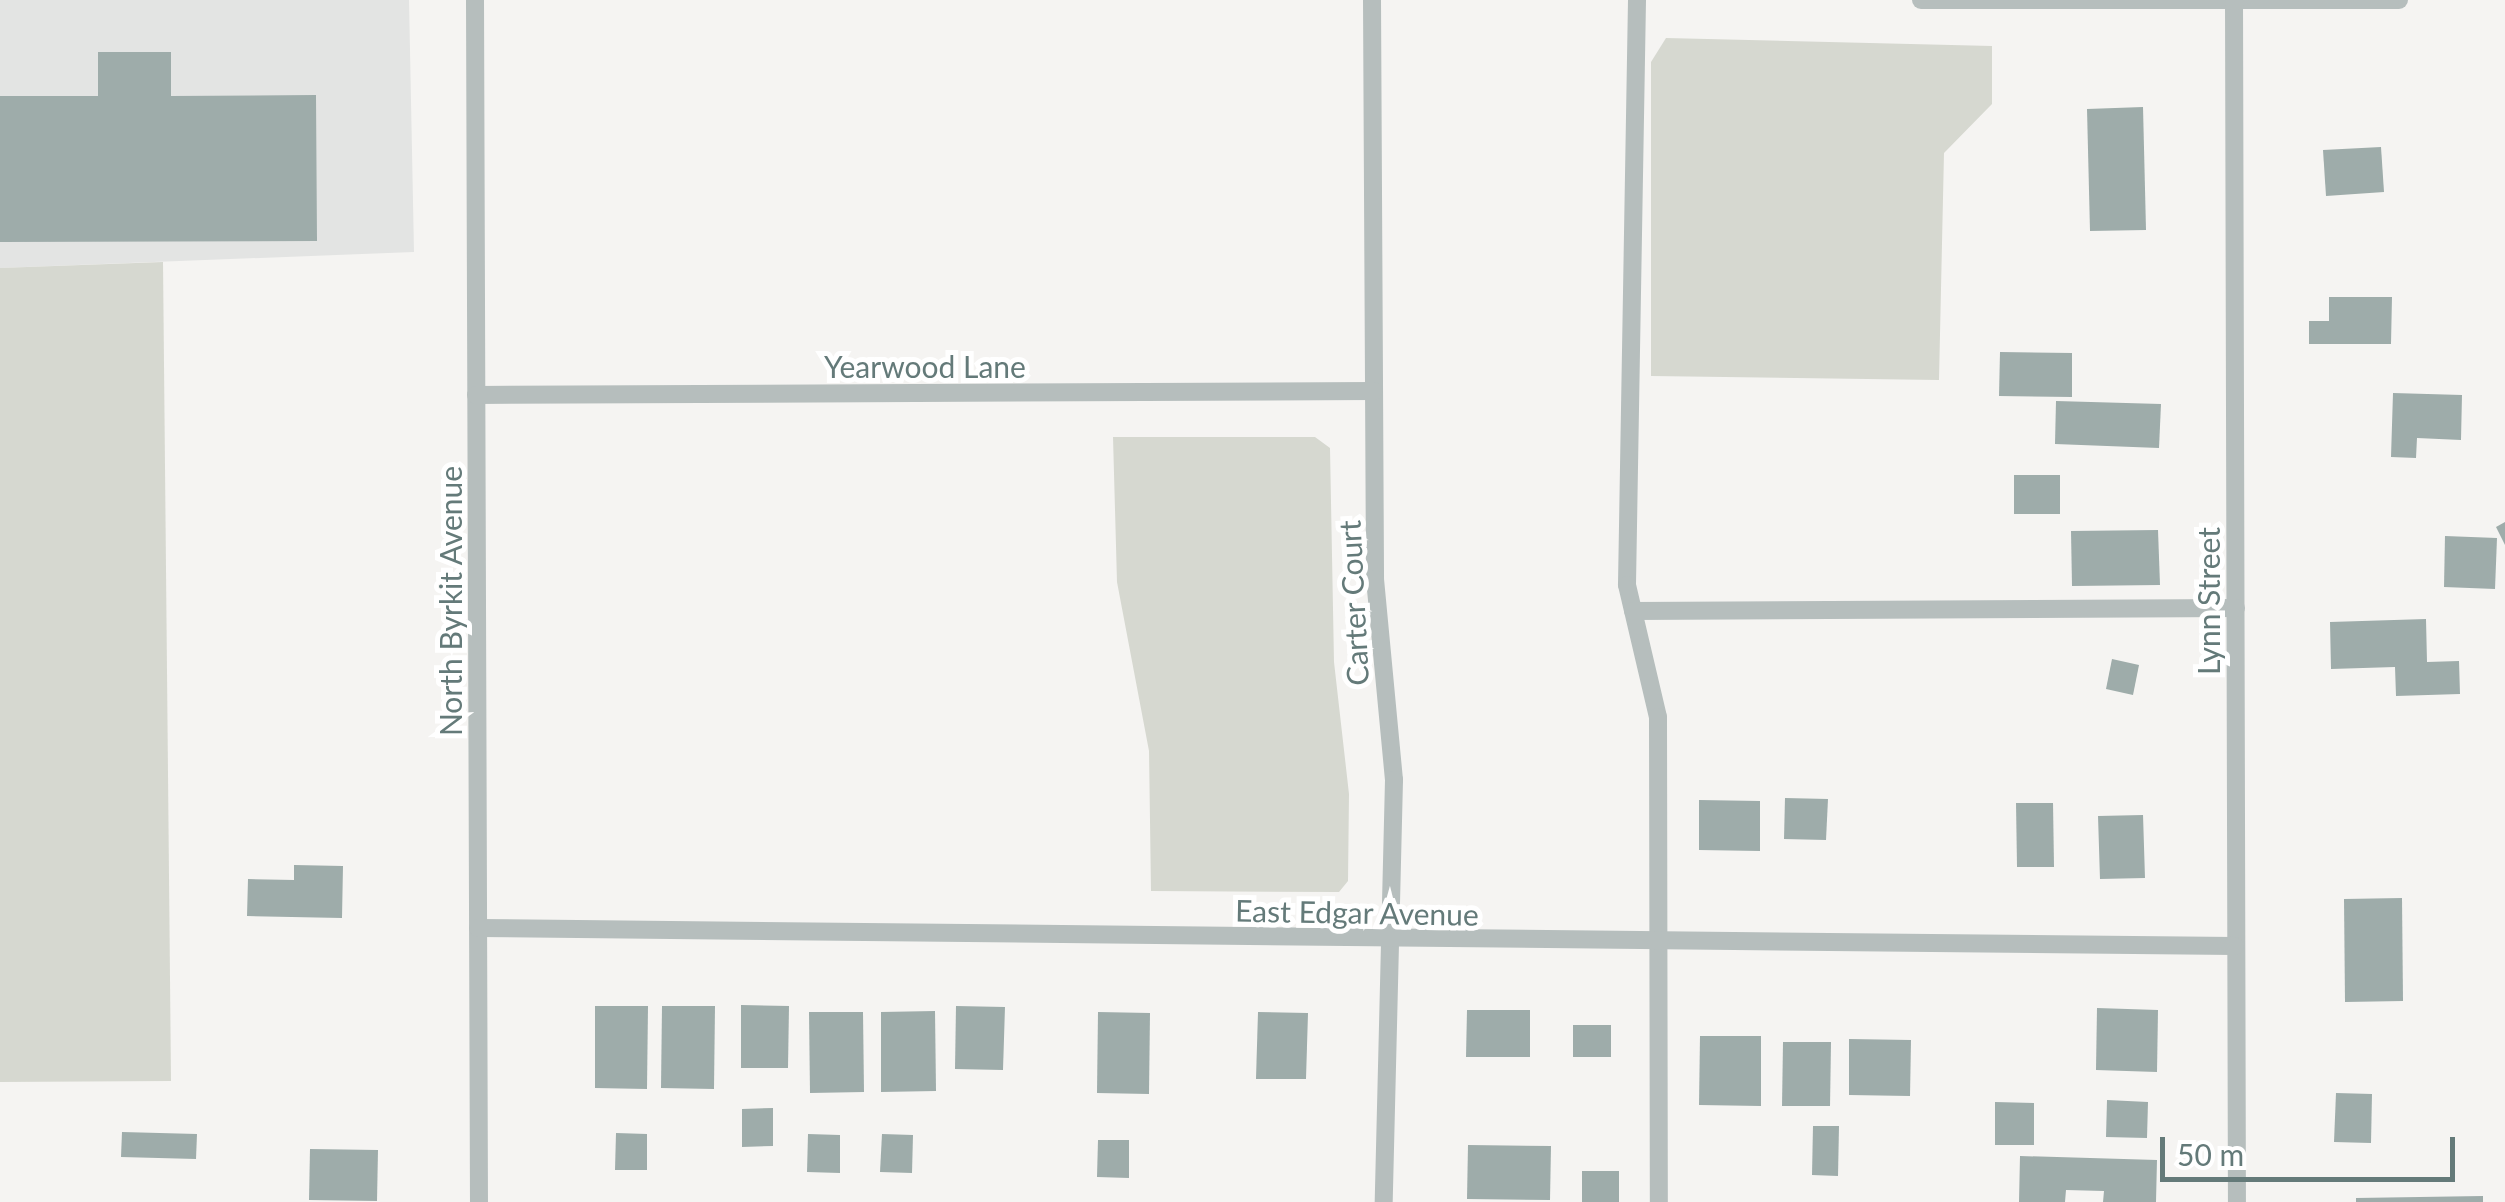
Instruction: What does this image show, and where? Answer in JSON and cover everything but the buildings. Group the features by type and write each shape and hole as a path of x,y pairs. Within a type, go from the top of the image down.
{"street":[{"name":"North Byrkit Avenue","path":"475,0 479,1202"},
{"name":"Carter Court","path":"1372,0 1375,579 1394,780 1384,1202"},
{"path":"1636,0 1633,611 1658,716 1659,1202"},
{"path":"1920,0 2399,0"},
{"name":"Lynn Street","path":"2234,2 2237,1202"},
{"name":"Yearwood Lane","path":"476,395 1374,391"},
{"path":"1633,611 2236,608"},
{"name":"East Edgar Avenue","path":"478,928 2235,946"}],"shaded area":[{"path":"0,0 409,0 414,252 0,268"},
{"path":"1666,38 1992,46 1992,104 1944,153 1939,380 1651,376 1651,62"},
{"path":"163,262 171,1081 0,1082 0,268"},
{"path":"1113,437 1315,437 1330,448 1334,662 1349,794 1348,881 1339,892 1151,891 1149,751 1117,582"}]}
